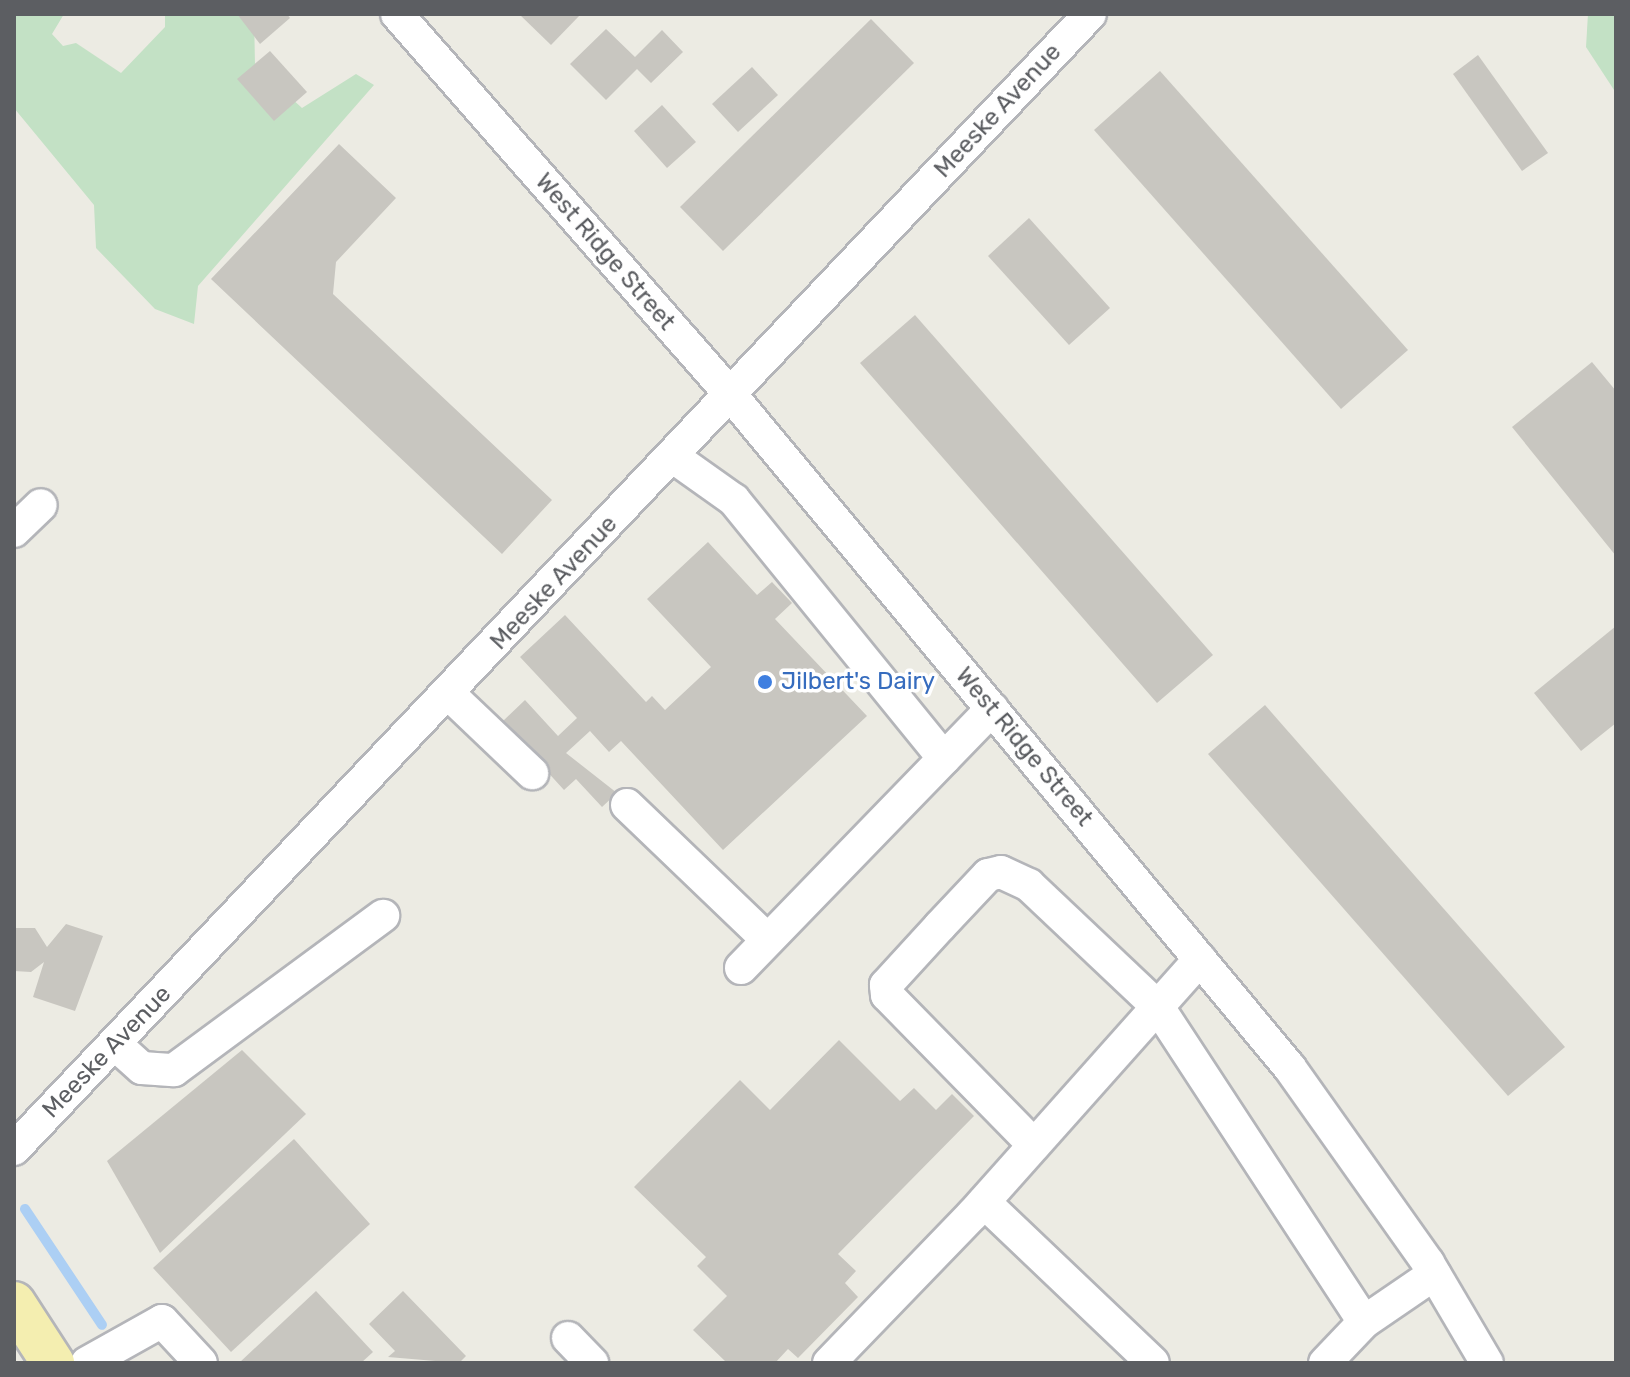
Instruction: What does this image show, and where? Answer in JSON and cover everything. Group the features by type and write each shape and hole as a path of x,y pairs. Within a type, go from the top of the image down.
{"main road":[{"path":"14,1303 53,1363"},
{"path":"14,1335 46,1363"}],"street":[{"name":"West Ridge Street","path":"397,14 730,394 1290,1068 1434,1274 1487,1363"},
{"name":"Meeske Avenue","path":"14,1149 449,694 1090,14"},
{"path":"672,456 734,500 944,758"},
{"path":"14,531 41,505"},
{"path":"449,694 532,773"},
{"path":"741,968 992,709"},
{"path":"627,805 768,940"},
{"path":"1034,1145 894,1010 886,985 988,875 1014,873 1158,1007 1364,1322"},
{"path":"115,1044 142,1068 174,1070 383,916"},
{"path":"829,1363 984,1202 1200,959"},
{"path":"984,1202 1153,1363"},
{"path":"1325,1363 1364,1322 1434,1274"},
{"path":"87,1363 162,1321 201,1363"},
{"path":"568,1338 592,1363"}],"green space":[{"path":"14,14 64,14 52,34 63,46 76,43 121,73 165,27 165,14 254,14 255,65 302,108 356,74 374,85 198,286 194,324 155,309 96,248 94,205 14,108"},
{"path":"1588,14 1616,14 1616,93 1586,47"}],"building":[{"path":"237,14 287,14 290,18 260,44"},
{"path":"519,14 581,14 551,45"},
{"path":"871,19 914,63 723,251 680,207"},
{"path":"606,29 635,57 662,30 683,52 651,83 637,69 606,100 570,64"},
{"path":"270,51 307,92 274,121 237,79"},
{"path":"1478,55 1548,153 1522,171 1453,74"},
{"path":"752,67 778,95 738,132 712,104"},
{"path":"1160,71 1408,350 1341,409 1094,130"},
{"path":"662,105 696,142 667,168 634,131"},
{"path":"339,144 396,198 336,262 333,294 552,500 502,554 211,279"},
{"path":"1029,218 1110,308 1069,345 988,256"},
{"path":"915,315 1213,655 1157,703 860,363"},
{"path":"1592,362 1616,391 1616,556 1512,427"},
{"name":"Jilbert's Dairy","path":"708,542 757,595 772,582 792,603 775,619 867,716 723,850 621,741 609,752 590,731 566,753 617,793 602,807 576,779 564,790 502,722 525,700 558,736 577,718 520,657 565,615 646,702 652,696 665,710 711,667 647,599"},
{"path":"1616,626 1616,723 1581,751 1534,693"},
{"path":"1265,705 1565,1047 1508,1096 1208,754"},
{"path":"66,924 103,936 75,1011 33,997 44,962 31,972 14,971 14,928 35,928 47,947"},
{"path":"839,1040 900,1101 914,1088 936,1110 952,1094 974,1116 838,1254 856,1271 845,1283 858,1297 798,1358 788,1349 775,1363 727,1363 693,1330 727,1296 697,1266 706,1257 634,1187 740,1080 770,1110"},
{"path":"242,1050 306,1114 160,1253 107,1161"},
{"path":"294,1139 370,1224 231,1352 153,1268"},
{"path":"316,1291 373,1352 361,1363 239,1363"},
{"path":"403,1291 466,1356 459,1363 388,1357 395,1351 369,1324"}],"waterway":[{"path":"25,1209 102,1325"}],"place":[{"name":"Jilbert's Dairy","path":"765,682"}]}
